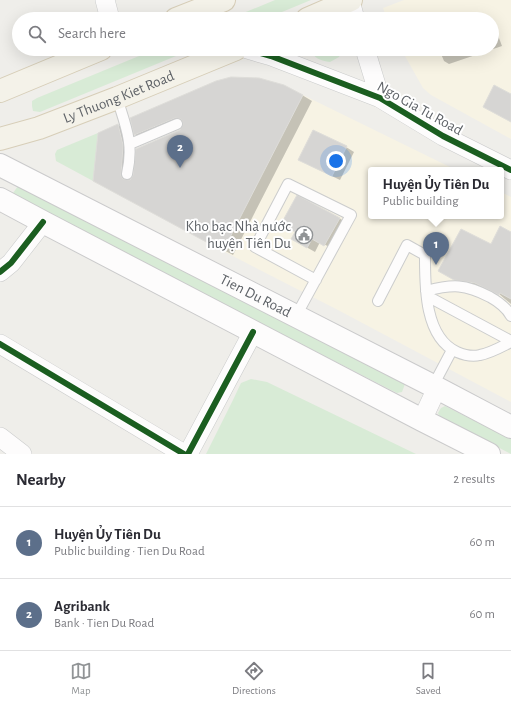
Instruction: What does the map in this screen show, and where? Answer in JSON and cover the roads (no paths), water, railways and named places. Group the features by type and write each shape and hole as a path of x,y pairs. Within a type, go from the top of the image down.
{"main road":[{"path":"194,12 224,0"},
{"path":"333,12 352,7"},
{"path":"0,91 84,56"},
{"name":"Ly Thuong Kiet Road","path":"0,139 38,128 117,98 219,56"},
{"name":"Tien Du Road","path":"0,165 511,427"},
{"path":"0,198 253,332 489,454"}],"street":[{"path":"105,0 108,12"},
{"name":"Ngo Gia Tu Road","path":"269,56 380,98 443,136 511,170"},
{"name":"Ngo Gia Tu Road","path":"367,56 380,98"},
{"path":"0,272 11,262 43,222"},
{"path":"188,454 253,332"},
{"path":"0,344 184,454"},
{"path":"422,420 435,387"},
{"path":"0,437 22,454"}],"lane":[{"path":"117,98 127,128 130,144 130,154 126,174"},
{"path":"130,144 177,124"},
{"path":"296,316 316,280 351,215 288,184 255,247 316,280"},
{"path":"378,301 407,245 425,255 426,293 430,317 441,339 452,350 467,356 480,356 496,350 511,341 426,293"},
{"path":"426,293 445,287 458,286 475,289 499,302 511,316"},
{"path":"435,387 452,350"}],"place":[{"name":"Agribank","path":"180,168"},
{"name":"Kho bạc Nhà nước huyện Tiên Du","path":"304,235"},
{"name":"Huyện Ủy Tiên Du","path":"436,265"}]}
